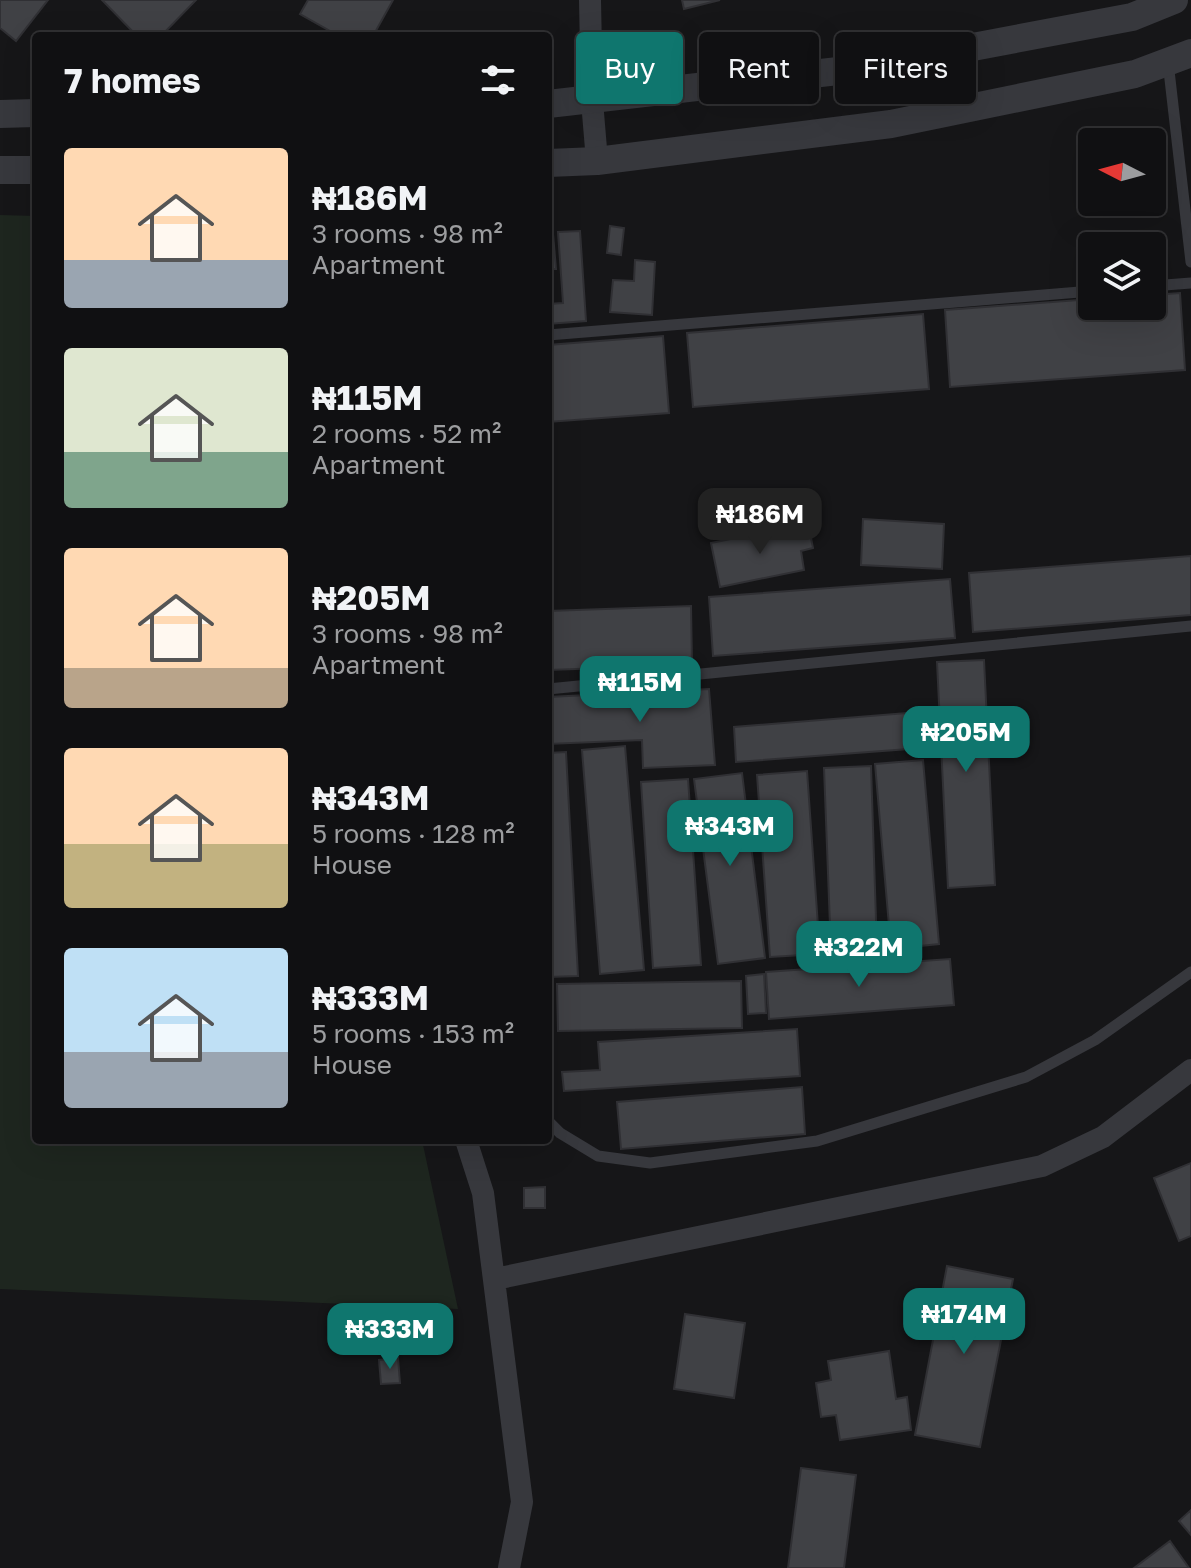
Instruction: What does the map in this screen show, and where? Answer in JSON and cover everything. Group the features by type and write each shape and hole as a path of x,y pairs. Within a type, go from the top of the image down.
{"street":[{"path":"590,0 591,32"},
{"path":"683,90 856,69 1132,17 1174,0"},
{"path":"552,163 597,161 891,124 1135,74 1179,58"},
{"path":"552,104 576,102"},
{"path":"592,104 597,161"},
{"path":"0,114 32,113"},
{"path":"0,170 32,170"},
{"path":"495,1279 1042,1166 1103,1137 1191,1070"},
{"path":"467,1144 483,1193 522,1502 509,1568"}],"lane":[{"path":"1179,58 1191,262"},
{"path":"1166,285 1191,283"},
{"path":"552,335 1078,292"},
{"path":"552,689 1191,626"},
{"path":"552,1125 598,1156 650,1163 817,1141 1026,1077 1095,1040 1191,972"}],"shaded area":[{"path":"0,215 32,216 32,1144 423,1144 458,1309 0,1289"}],"building":[{"path":"0,0 48,0 16,41 0,28"},
{"path":"102,0 196,0 165,32 133,32"},
{"path":"308,0 393,0 375,32 332,32 300,14"},
{"path":"682,0 720,0 684,9"},
{"path":"610,226 624,228 621,255 607,253"},
{"path":"580,231 586,321 552,324 552,304 563,303 558,232"},
{"path":"553,234 556,269 552,269"},
{"path":"635,260 655,262 652,315 610,312 613,280 634,281"},
{"path":"1180,293 1185,370 950,387 945,310 1078,300 1078,320 1166,320 1166,294"},
{"path":"923,314 929,389 693,407 687,333"},
{"path":"663,336 669,413 552,422 552,345"},
{"path":"863,519 944,524 942,569 861,565"},
{"path":"809,528 813,548 801,551 804,570 720,587 711,543"},
{"path":"1191,556 1191,615 973,632 969,573"},
{"path":"950,579 955,638 713,656 709,597"},
{"path":"691,606 692,665 552,670 552,611"},
{"path":"984,660 995,885 948,888 937,662"},
{"path":"709,689 715,765 643,768 642,740 552,744 552,697"},
{"path":"919,712 922,748 736,762 734,727"},
{"path":"625,746 644,970 600,974 582,750"},
{"path":"566,752 578,976 552,977 552,753"},
{"path":"923,760 939,944 891,949 875,764"},
{"path":"871,766 877,951 831,952 824,768"},
{"path":"807,771 820,954 770,957 757,775"},
{"path":"742,773 765,958 718,964 694,779"},
{"path":"688,779 701,965 653,968 641,782"},
{"path":"950,959 954,1005 769,1019 766,972"},
{"path":"764,974 766,1013 748,1014 746,976"},
{"path":"741,981 742,1028 558,1031 557,984"},
{"path":"797,1029 800,1076 564,1091 562,1072 600,1070 598,1042"},
{"path":"802,1087 805,1134 621,1149 617,1102"},
{"path":"1191,1163 1191,1236 1179,1241 1154,1178"},
{"path":"545,1187 545,1208 524,1208 524,1188"},
{"path":"947,1266 1013,1279 980,1447 915,1435"},
{"path":"685,1314 745,1323 734,1398 674,1389"},
{"path":"889,1351 896,1399 907,1397 911,1430 840,1440 836,1415 821,1417 816,1383 831,1380 828,1361"},
{"path":"398,1358 400,1383 381,1384 379,1360"},
{"path":"801,1468 856,1475 844,1568 788,1568"},
{"path":"1191,1510 1191,1535 1179,1521"},
{"path":"1170,1541 1189,1568 1134,1568"}]}
